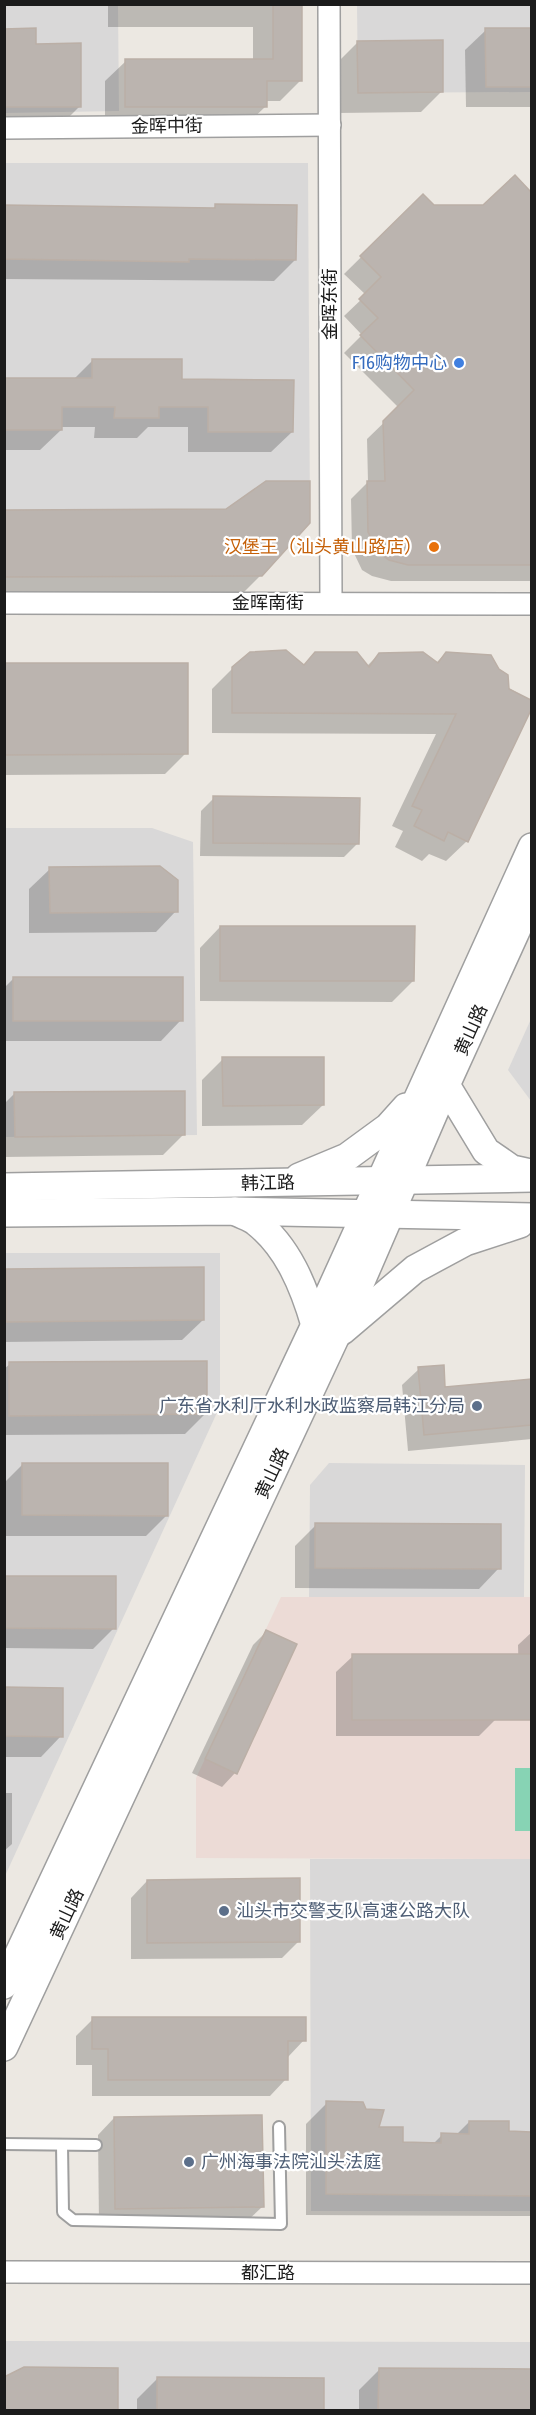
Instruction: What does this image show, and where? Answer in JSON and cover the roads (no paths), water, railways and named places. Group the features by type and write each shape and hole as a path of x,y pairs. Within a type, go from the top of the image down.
{"street":[{"name":"金晖东街","path":"329,4 331,603"},
{"name":"金晖中街","path":"4,128 330,124"},
{"name":"金晖南街","path":"4,603 531,604"},
{"name":"黄山路","path":"4,1985 326,1330 391,1214 407,1180 433,1088 531,847"},
{"name":"黄山路","path":"4,2047 326,1330 365,1213 380,1180 433,1088 531,896"},
{"path":"285,1182 347,1157 388,1127 433,1088 486,1151 512,1169 531,1173"},
{"name":"韩江路","path":"4,1187 531,1178"},
{"path":"234,1211 255,1221 282,1250 326,1330 415,1269 465,1242 531,1220"},
{"name":"韩江路","path":"4,1213 234,1211 365,1213 531,1220"},
{"name":"都汇路","path":"4,2272 531,2273"}],"lane":[{"path":"62,2145 63,2212 73,2220 280,2224 279,2127"},
{"path":"4,2144 96,2145"}],"place":[{"name":"F16购物中心","path":"459,363"},
{"name":"汉堡王（汕头黄山路店）","path":"434,547"},
{"name":"广东省水利厅水利水政监察局韩江分局","path":"477,1406"},
{"name":"汕头市交警支队高速公路大队","path":"224,1911"},
{"name":"广州海事法院汕头法庭","path":"189,2162"}]}
